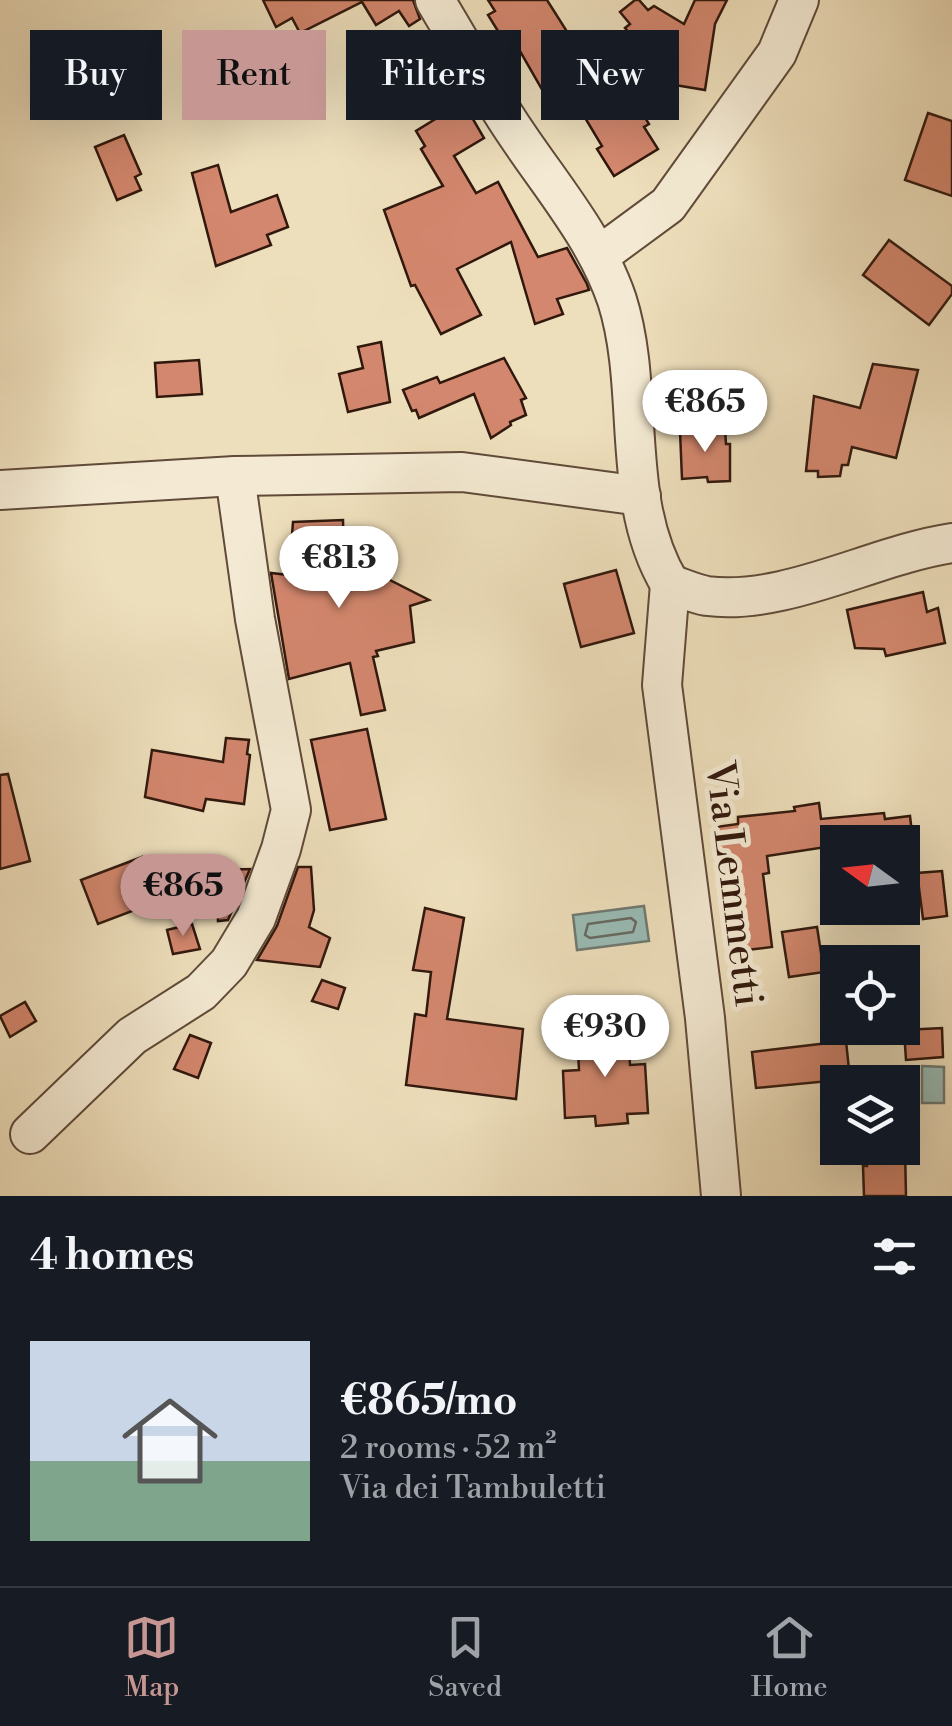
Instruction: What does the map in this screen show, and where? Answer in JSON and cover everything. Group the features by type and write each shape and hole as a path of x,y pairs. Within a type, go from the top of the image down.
{"street":[{"path":"434,0 506,118 600,255 628,341 641,496 658,564 670,584 705,596 746,596 794,588 863,565 952,544"},
{"path":"600,255 668,205 777,53 798,0"},
{"path":"0,490 235,476 462,472 641,496"},
{"path":"30,1134 132,1036 200,992 229,963 256,918 281,848 291,810 255,619 235,476"},
{"name":"Via Lemmetti","path":"670,584 662,686 705,1018 721,1196"}],"water":[{"path":"644,906 649,941 577,950 573,915"},
{"path":"922,1066 944,1067 944,1103 922,1103"}],"building":[{"path":"263,0 413,0 420,19 409,26 399,11 376,25 362,2 306,30 298,30 292,18 276,27"},
{"path":"488,0 547,0 566,30 541,30 541,88 521,53 521,30 497,30 488,15 495,11"},
{"path":"639,0 648,10 654,6 684,24 695,0 727,0 715,24 705,90 679,86 679,30 627,30 630,24 620,12"},
{"path":"928,113 952,121 952,196 905,180"},
{"path":"434,120 474,120 484,138 454,156 476,193 498,182 538,257 567,248 589,290 557,299 563,314 535,324 511,242 457,269 481,315 441,334 415,285 411,286 384,210 443,186 421,149 425,146 416,131"},
{"path":"586,120 647,120 649,124 644,127 658,149 614,176 597,149 602,146"},
{"path":"124,135 141,174 135,177 141,190 117,200 95,147"},
{"path":"218,165 231,212 277,195 288,227 267,235 271,245 216,266 192,173"},
{"path":"889,240 952,286 952,294 929,325 863,275"},
{"path":"381,342 390,402 348,412 339,374 363,368 358,347"},
{"path":"504,358 526,398 521,400 526,415 491,438 474,394 419,418 416,410 412,411 403,390 437,377 440,383"},
{"path":"199,360 202,394 157,397 155,363"},
{"path":"873,364 918,370 896,458 852,447 848,465 842,465 840,476 818,477 818,471 806,471 814,396 860,408"},
{"path":"725,429 726,444 730,444 730,481 708,482 707,477 682,479 680,431"},
{"path":"343,520 344,567 370,570 429,600 410,606 414,642 376,651 378,656 373,657 385,710 361,715 350,663 289,679 271,573 289,575 293,522"},
{"path":"616,570 634,633 581,647 564,584"},
{"path":"923,592 927,612 938,608 945,643 886,656 884,649 855,648 847,610"},
{"path":"367,729 386,819 330,830 311,740"},
{"path":"226,738 249,740 244,804 206,799 203,811 145,797 152,750 223,762"},
{"path":"8,774 30,861 0,869 0,775"},
{"path":"819,803 821,819 884,813 885,819 910,816 911,825 820,825 820,848 767,856 769,873 763,874 772,947 729,952 716,827 738,824 738,817 795,811 794,807"},
{"path":"142,857 144,865 159,860 167,880 134,891 140,908 98,924 81,880"},
{"path":"298,867 311,867 314,910 309,927 330,938 320,967 257,960 277,926"},
{"path":"250,869 228,920 218,921 216,870"},
{"path":"942,871 947,916 923,919 920,873"},
{"path":"425,908 464,918 447,1019 523,1029 516,1099 406,1085 415,1014 426,1016 431,972 413,970"},
{"path":"192,924 200,949 173,954 167,930"},
{"path":"817,927 820,973 789,977 782,932"},
{"path":"322,980 345,988 338,1009 312,1001"},
{"path":"25,1002 36,1021 10,1037 0,1016"},
{"path":"628,1028 630,1065 645,1064 648,1113 627,1114 628,1123 596,1126 595,1116 565,1118 563,1071 579,1070 577,1032"},
{"path":"942,1028 943,1057 906,1060 905,1045 920,1045 920,1029"},
{"path":"190,1035 211,1043 198,1078 174,1069"},
{"path":"846,1045 849,1065 820,1065 820,1082 756,1088 752,1052"},
{"path":"905,1165 906,1196 864,1196 863,1166"}]}
